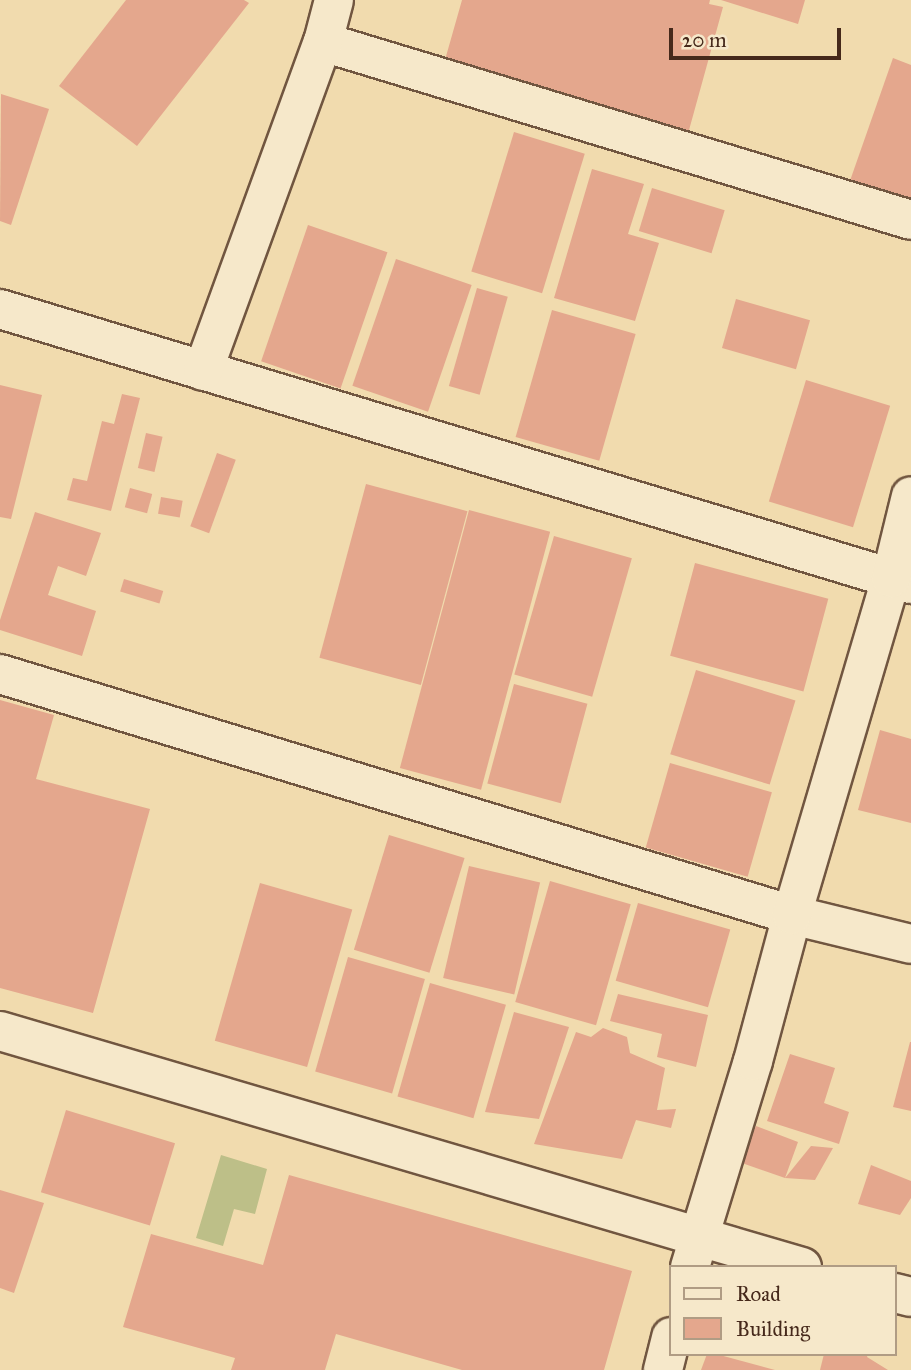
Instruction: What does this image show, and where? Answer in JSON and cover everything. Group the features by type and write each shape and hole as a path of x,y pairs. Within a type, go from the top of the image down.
{"street":[{"path":"204,370 323,42 334,0"},
{"path":"323,42 911,220"},
{"path":"0,309 901,581"},
{"path":"693,1252 753,1061 792,915 901,581 911,496"},
{"path":"0,674 792,915 911,944"},
{"path":"0,1031 693,1252 787,1265"},
{"path":"663,1370 670,1341"}],"green space":[{"path":"221,1155 267,1169 255,1214 234,1209 223,1246 196,1238"}],"building":[{"path":"126,0 244,0 249,3 137,146 59,86"},
{"path":"462,0 710,0 709,4 723,7 686,141 441,74"},
{"path":"721,0 805,0 798,24"},
{"path":"893,58 911,65 911,218 845,195"},
{"path":"1,94 49,109 11,225 0,221"},
{"path":"514,132 585,154 542,293 471,272"},
{"path":"592,169 644,184 628,234 659,243 635,321 554,298"},
{"path":"652,188 725,210 712,253 639,231"},
{"path":"308,225 387,252 341,389 261,361"},
{"path":"396,259 472,285 428,412 352,386"},
{"path":"477,288 508,297 480,395 449,386"},
{"path":"736,299 810,320 796,369 722,348"},
{"path":"552,310 636,334 599,461 516,437"},
{"path":"806,380 890,406 853,527 769,501"},
{"path":"0,385 42,395 11,519 0,517"},
{"path":"122,394 140,398 111,511 67,500 73,478 87,481 102,421 114,424"},
{"path":"146,433 163,437 154,472 138,468"},
{"path":"217,453 236,460 209,533 190,526"},
{"path":"366,484 467,511 421,685 319,658"},
{"path":"130,488 152,494 147,513 125,507"},
{"path":"161,497 183,501 180,518 158,514"},
{"path":"469,510 550,532 481,790 400,768"},
{"path":"35,512 101,533 86,576 58,566 48,595 96,611 82,656 0,630 0,620"},
{"path":"554,536 632,558 592,697 514,674"},
{"path":"695,563 828,599 803,691 670,656"},
{"path":"124,579 163,591 159,603 120,591"},
{"path":"696,670 795,700 770,785 670,754"},
{"path":"514,684 587,704 561,803 487,783"},
{"path":"0,700 54,715 36,779 150,809 93,1013 0,988"},
{"path":"880,730 911,739 911,823 858,810"},
{"path":"670,763 772,792 748,877 646,848"},
{"path":"389,835 465,858 429,973 354,950"},
{"path":"469,866 540,882 514,994 443,978"},
{"path":"550,881 631,904 596,1025 515,1002"},
{"path":"260,883 352,909 307,1067 215,1041"},
{"path":"638,903 730,929 708,1007 616,981"},
{"path":"348,957 425,979 392,1093 315,1071"},
{"path":"430,983 506,1005 473,1118 397,1096"},
{"path":"618,994 708,1015 696,1067 657,1057 662,1034 610,1021"},
{"path":"514,1012 569,1027 539,1119 485,1112"},
{"path":"603,1028 627,1037 630,1053 665,1068 657,1110 676,1109 671,1128 636,1120 622,1159 534,1144 576,1032 591,1037"},
{"path":"911,1042 911,1111 893,1107"},
{"path":"790,1054 835,1068 824,1103 849,1112 839,1144 767,1121"},
{"path":"66,1110 175,1143 150,1226 41,1192"},
{"path":"756,1126 798,1142 785,1178 739,1162"},
{"path":"811,1146 833,1148 815,1180 785,1178"},
{"path":"871,1165 911,1181 911,1198 900,1215 858,1204"},
{"path":"289,1175 632,1271 604,1370 462,1370 336,1334 325,1370 231,1370 235,1358 123,1327 151,1234 263,1265"},
{"path":"0,1190 44,1203 14,1293 0,1288"},
{"path":"706,1356 723,1356 775,1370 701,1370"},
{"path":"824,1356 867,1356 888,1370 820,1370"}]}
